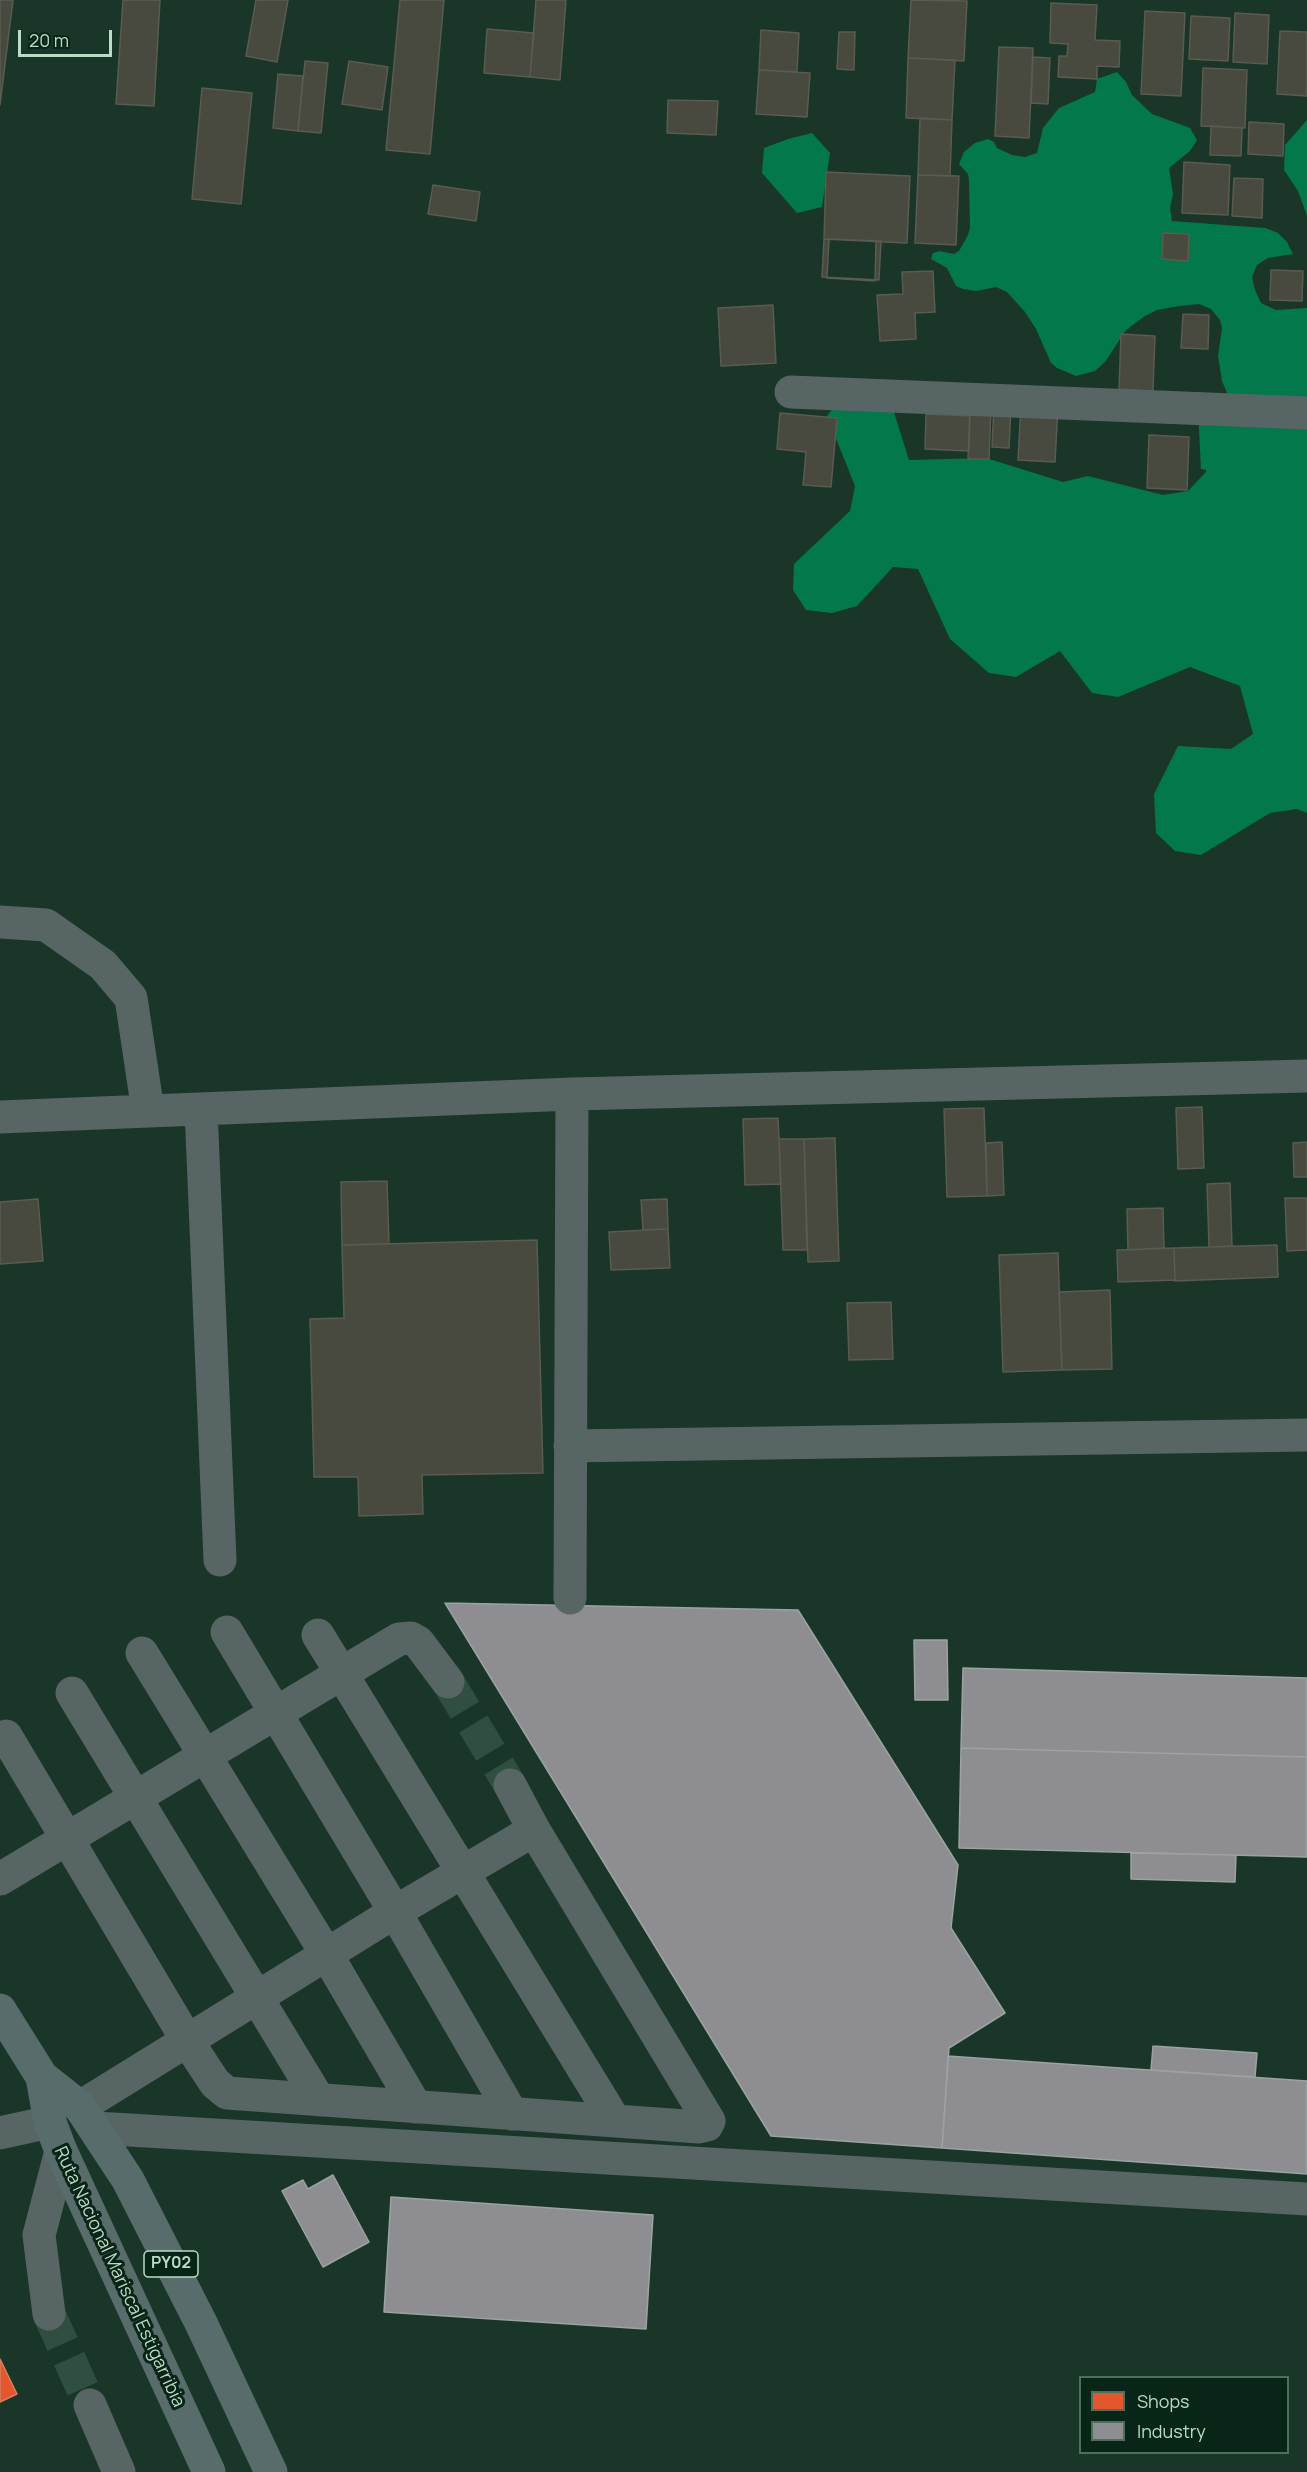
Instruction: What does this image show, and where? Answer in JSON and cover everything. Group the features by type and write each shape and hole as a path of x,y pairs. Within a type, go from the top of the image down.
{"main road":[{"name":"Ruta Nacional Mariscal Estigarribia","path":"0,2010 42,2077 88,2118 128,2180 201,2323 271,2472"},
{"name":"Ruta Nacional Mariscal Estigarribia","path":"42,2077 55,2137 209,2472"}],"street":[{"path":"791,392 1307,413"},
{"path":"0,922 46,924 103,964 131,998 148,1111"},
{"path":"0,1117 572,1094 1307,1076"},
{"path":"570,1598 572,1094"},
{"path":"201,1109 220,1560"},
{"path":"570,1446 1307,1435"},
{"path":"227,1632 395,1912 512,2114"},
{"path":"318,1635 615,2121"},
{"path":"0,1879 399,1639 411,1638 418,1642 448,1682"},
{"path":"142,1653 327,1955 416,2107"},
{"path":"72,1693 319,2100"},
{"path":"6,1736 188,2042 215,2083 227,2093 699,2127 709,2121 534,1830 510,1785"},
{"path":"88,2118 188,2042 395,1912 534,1830"},
{"path":"88,2118 1307,2199"},
{"path":"0,2133 55,2137 39,2235 49,2314"},
{"path":"90,2405 119,2472"}],"green space":[{"path":"1117,72 1126,82 1132,95 1152,114 1190,128 1197,140 1190,151 1169,168 1173,194 1170,208 1172,221 1265,228 1278,233 1287,242 1293,254 1268,258 1257,265 1252,277 1255,290 1261,303 1276,310 1307,308 1307,813 1297,809 1270,813 1201,855 1175,851 1156,833 1154,794 1178,746 1231,749 1253,734 1240,686 1190,667 1118,697 1092,693 1060,651 1016,677 989,673 950,639 918,569 893,567 857,606 832,613 806,610 793,590 794,564 850,511 855,486 827,416 842,396 893,409 909,460 986,458 1063,482 1088,476 1163,495 1188,491 1206,472 1201,469 1198,409 1227,393 1222,381 1218,356 1222,328 1220,320 1211,309 1199,304 1157,310 1126,330 1105,362 1095,371 1076,376 1051,363 1036,329 1025,312 1007,292 996,287 976,291 956,286 947,268 931,259 933,253 940,251 954,254 959,251 968,235 970,228 969,181 968,174 959,164 964,152 975,143 988,139 994,142 997,148 1012,155 1025,157 1037,153 1043,128 1059,108 1095,92 1097,79","holes":["1163,233 1189,234 1188,260 1162,259"]},
{"path":"1307,120 1307,216 1298,191 1284,170 1285,145"},
{"path":"812,133 830,153 822,207 797,213 762,173 764,148"}],"building: Shops":[{"path":"0,2359 17,2394 0,2402"}],"building: Industry":[{"path":"445,1603 798,1610 958,1865 951,1928 1005,2013 949,2048 942,2148 771,2136"},
{"path":"914,1640 947,1640 948,1700 915,1700"},
{"path":"963,1668 1307,1678 1307,1757 961,1748"},
{"path":"961,1748 1307,1757 1307,1857 959,1848"},
{"path":"1131,1853 1236,1855 1235,1882 1131,1879"},
{"path":"1153,2046 1257,2053 1255,2077 1151,2070"},
{"path":"948,2056 1307,2081 1307,2174 942,2148"},
{"path":"333,2175 369,2242 323,2267 282,2191 303,2180 308,2189"},
{"path":"391,2197 653,2215 646,2329 384,2312"}],"building: Other":[{"path":"0,0 13,0 0,105"},
{"path":"123,0 160,0 154,106 116,104"},
{"path":"256,0 288,0 277,62 246,56"},
{"path":"400,0 444,0 430,154 386,150"},
{"path":"536,0 566,0 560,80 530,77"},
{"path":"911,0 967,1 964,61 908,58"},
{"path":"1051,3 1097,5 1095,40 1120,41 1119,67 1097,66 1097,79 1058,77 1059,56 1067,56 1068,44 1050,43"},
{"path":"1145,11 1185,13 1181,96 1141,94"},
{"path":"1235,13 1269,15 1267,64 1233,62"},
{"path":"1191,16 1230,18 1228,61 1189,59"},
{"path":"487,29 534,33 530,77 484,73"},
{"path":"761,30 799,33 797,72 759,70"},
{"path":"1280,31 1307,32 1307,96 1277,94"},
{"path":"839,32 855,32 854,70 837,69"},
{"path":"999,47 1033,48 1029,138 995,136"},
{"path":"1033,57 1050,58 1048,104 1031,103"},
{"path":"908,58 955,60 952,120 906,118"},
{"path":"305,61 328,63 321,133 298,131"},
{"path":"349,61 388,67 382,110 342,104"},
{"path":"1203,68 1247,70 1245,128 1201,126"},
{"path":"759,70 810,73 807,117 756,114"},
{"path":"278,74 303,76 298,131 273,128"},
{"path":"202,88 252,93 241,204 192,199"},
{"path":"668,100 718,101 716,135 667,133"},
{"path":"920,118 952,120 950,176 918,175"},
{"path":"1249,122 1284,124 1283,156 1248,154"},
{"path":"1211,126 1242,128 1241,156 1210,155"},
{"path":"1184,162 1230,165 1228,215 1182,213"},
{"path":"826,172 910,176 907,243 824,239"},
{"path":"918,175 959,176 956,245 915,243"},
{"path":"1234,178 1263,179 1262,218 1232,216"},
{"path":"433,185 480,192 476,221 428,214"},
{"path":"1163,233 1189,234 1188,261 1162,259"},
{"path":"824,239 881,241 879,280 822,277"},
{"path":"829,239 876,241 875,281 827,278"},
{"path":"1271,270 1303,271 1302,301 1270,300"},
{"path":"933,271 935,312 915,313 916,339 880,341 877,295 903,294 902,272"},
{"path":"773,305 776,363 721,366 718,308"},
{"path":"1183,314 1209,315 1208,349 1181,348"},
{"path":"1121,334 1155,336 1153,391 1119,389"},
{"path":"1021,404 1058,406 1055,462 1018,460"},
{"path":"994,406 1011,407 1009,448 992,447"},
{"path":"970,407 991,408 989,459 968,459"},
{"path":"780,413 837,418 831,487 803,485 806,452 777,449"},
{"path":"926,414 970,416 969,451 925,449"},
{"path":"1149,435 1189,437 1187,490 1147,488"},
{"path":"1202,1107 1204,1168 1178,1169 1176,1108"},
{"path":"984,1108 987,1196 947,1197 944,1109"},
{"path":"778,1118 781,1184 745,1185 743,1119"},
{"path":"835,1138 839,1261 808,1262 804,1139"},
{"path":"779,1139 804,1139 807,1250 783,1250"},
{"path":"1002,1142 1004,1195 987,1196 986,1143"},
{"path":"1307,1142 1307,1177 1294,1177 1293,1143"},
{"path":"387,1181 389,1244 342,1245 341,1182"},
{"path":"1230,1183 1232,1246 1209,1247 1207,1184"},
{"path":"1285,1198 1307,1198 1307,1250 1287,1251"},
{"path":"38,1199 43,1261 0,1264 0,1202"},
{"path":"667,1199 668,1229 643,1230 641,1200"},
{"path":"1163,1208 1164,1248 1128,1250 1127,1209"},
{"path":"668,1229 670,1268 611,1270 609,1232"},
{"path":"537,1240 543,1473 422,1475 423,1514 359,1516 358,1477 314,1477 310,1319 344,1318 342,1245"},
{"path":"1277,1245 1278,1277 1175,1281 1174,1248"},
{"path":"1174,1248 1175,1280 1118,1282 1117,1250"},
{"path":"1058,1253 1062,1370 1003,1372 999,1255"},
{"path":"1110,1290 1112,1369 1062,1370 1059,1292"},
{"path":"891,1302 893,1359 849,1360 847,1303"}],"tunnel":[{"path":"448,1682 510,1785"},
{"path":"49,2314 90,2405"}]}
